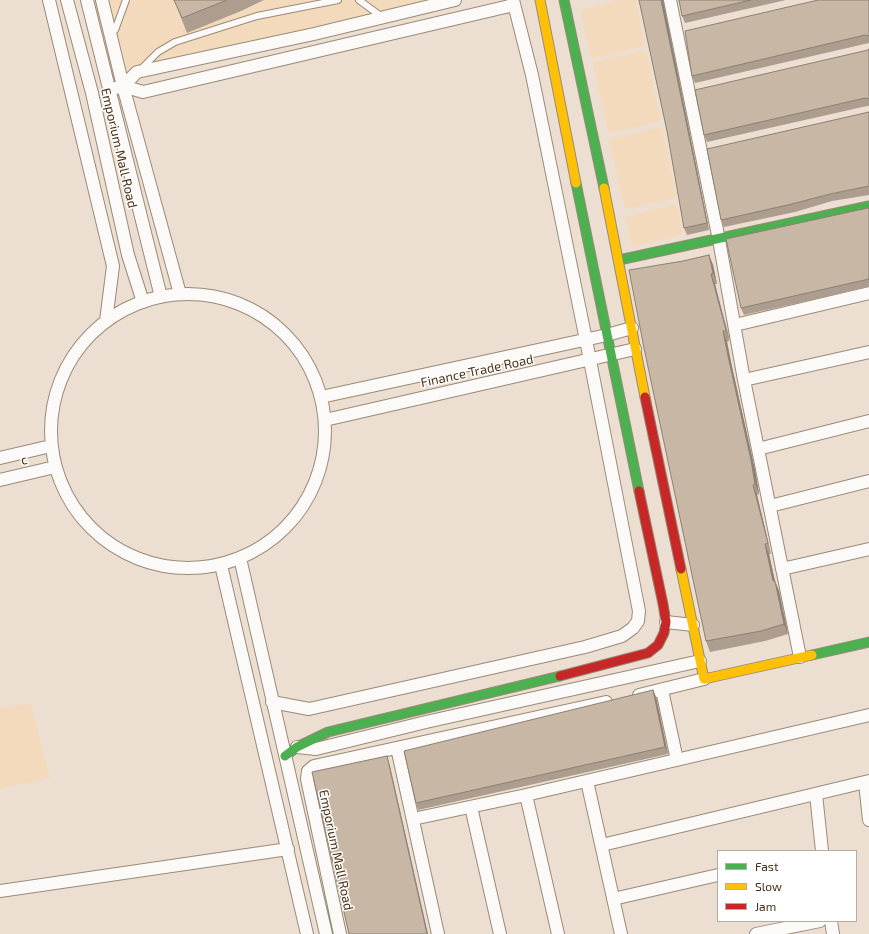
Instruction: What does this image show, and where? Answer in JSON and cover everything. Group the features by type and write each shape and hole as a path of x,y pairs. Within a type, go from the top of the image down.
{"street":[{"path":"49,0 113,266 106,321"},
{"name":"Emporium Mall Road","path":"67,0 92,93 128,255 143,302"},
{"path":"87,0 161,297"},
{"path":"102,0 123,86 180,294"},
{"path":"109,90 123,86 137,72 455,0"},
{"path":"284,756 297,747 328,732 634,658 648,653 658,645 664,632 666,622 610,355 540,0"},
{"path":"564,0 619,260 635,349 704,679"},
{"path":"670,0 689,92 705,150 719,240 744,380 800,658"},
{"path":"123,86 143,92 514,2 532,75 639,612 638,621 633,628 622,636 585,647 309,709 272,702"},
{"path":"676,33 691,30"},
{"path":"689,92 704,89"},
{"path":"619,260 719,240 869,206"},
{"path":"180,294 212,296 242,305 269,321 297,348 310,368 321,397 325,420 324,454 314,488 299,511 271,541 240,558 221,564 186,569 151,564 118,550 90,528 69,500 55,468 51,446 52,411 62,376 80,346 106,321 143,302 161,297 180,294"},
{"path":"735,325 869,294"},
{"path":"321,397 586,340 632,328"},
{"name":"Finance Trade Road","path":"325,420 635,349"},
{"path":"744,380 869,352"},
{"path":"758,449 869,421"},
{"path":"0,458 51,446"},
{"name":"c","path":"0,480 55,468"},
{"path":"770,506 869,481"},
{"path":"782,569 869,549"},
{"path":"240,558 284,756 326,934"},
{"path":"221,564 307,934"},
{"path":"666,622 693,625"},
{"path":"631,696 869,642"},
{"path":"297,747 316,749 426,722 700,661"},
{"path":"662,690 677,760"},
{"path":"438,934 397,748 615,700"},
{"path":"413,819 526,795 869,715"},
{"name":"Emporium Mall Road","path":"340,934 317,833 307,779 308,771 314,766 397,748"},
{"path":"587,781 621,934"},
{"path":"602,845 867,782 869,820"},
{"path":"816,794 822,850"},
{"path":"526,795 558,934"},
{"path":"471,807 500,934"},
{"path":"0,891 288,849"},
{"path":"613,899 717,875"},
{"path":"756,934 815,922"},
{"path":"831,922 833,934"}],"lane":[{"path":"109,32 115,30 126,0"},
{"path":"137,72 158,52 175,42 257,16 338,0"},
{"path":"359,0 382,17"}],"shaded area":[{"path":"92,0 431,0 119,77"},
{"path":"618,0 636,0 645,46 591,59 580,10"},
{"path":"646,50 661,121 609,133 592,62"},
{"path":"662,127 677,198 625,209 609,139"},
{"path":"676,204 684,234 632,247 625,217"},
{"path":"31,703 50,778 0,789 0,708"}],"building":[{"path":"174,0 227,0 182,18"},
{"path":"639,0 661,0 707,223 684,228 667,131"},
{"path":"679,0 751,0 682,16"},
{"path":"818,0 869,0 869,36 865,35 692,76 685,31"},
{"path":"869,49 869,99 865,98 704,135 695,90"},
{"path":"869,112 869,186 721,220 707,149"},
{"path":"869,208 869,279 741,308 726,239"},
{"path":"709,255 713,273 711,274 725,326 726,331 723,331 751,460 755,484 753,485 768,543 765,544 784,624 761,631 706,641 629,270"},
{"path":"653,690 665,747 416,803 404,751"},
{"path":"387,756 427,934 349,934 312,772"}],"traffic: fast":[{"path":"564,0 604,188"},
{"path":"576,183 639,491"},
{"path":"619,260 869,206"},
{"path":"812,655 869,642"},
{"path":"285,756 297,747 328,732 560,676"}],"traffic: slow":[{"path":"540,0 576,183"},
{"path":"604,188 645,397"},
{"path":"681,569 704,679 812,655"}],"traffic: jam":[{"path":"645,397 681,569"},
{"path":"560,676 648,653 658,645 664,633 666,622 663,604 639,491"}]}
